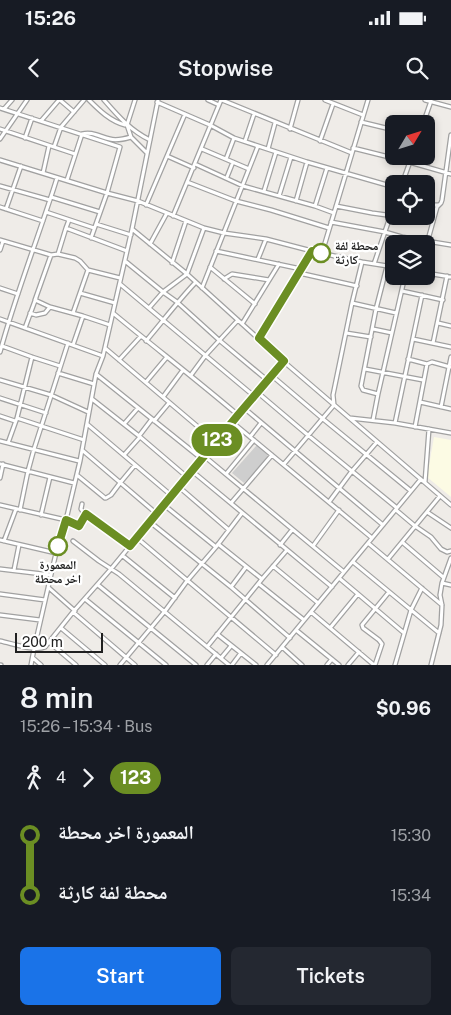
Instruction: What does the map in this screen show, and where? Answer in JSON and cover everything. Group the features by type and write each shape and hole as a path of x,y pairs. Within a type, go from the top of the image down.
{"street":[{"path":"2,109 12,100"},
{"path":"41,121 60,100 74,112"},
{"path":"54,147 61,128 84,100"},
{"path":"89,100 109,117 127,125"},
{"path":"104,100 135,132 150,140"},
{"path":"135,100 127,125 131,137 147,154"},
{"path":"208,100 219,105"},
{"path":"173,216 222,100 352,153"},
{"path":"290,129 298,100"},
{"path":"325,100 363,115"},
{"path":"322,253 368,100"},
{"path":"425,100 451,107"},
{"path":"0,139 25,101"},
{"path":"31,665 40,620 80,461 96,374 103,356 131,236 158,101 234,138 385,185"},
{"path":"426,115 431,101"},
{"path":"320,141 333,104"},
{"path":"2,109 120,147"},
{"path":"146,205 184,114"},
{"path":"245,142 254,114"},
{"path":"25,138 32,118"},
{"path":"361,122 385,128"},
{"path":"268,149 275,123"},
{"path":"0,129 75,154"},
{"path":"82,134 88,133 112,140 131,137"},
{"path":"67,180 82,134"},
{"path":"435,215 438,205 442,200 451,135"},
{"path":"226,159 234,138"},
{"path":"91,238 107,193 122,139"},
{"path":"43,173 50,146"},
{"path":"202,288 258,146"},
{"path":"353,148 385,156"},
{"path":"201,149 249,169"},
{"path":"264,191 276,152"},
{"path":"167,156 227,177 243,186 334,213"},
{"path":"279,196 291,157"},
{"path":"0,160 138,201 204,228 266,239 312,251 385,266"},
{"path":"227,177 233,162"},
{"path":"296,201 307,162"},
{"path":"419,165 451,174"},
{"path":"6,209 21,166"},
{"path":"315,206 327,168"},
{"path":"0,352 57,178"},
{"path":"188,182 236,201 330,228"},
{"path":"0,186 100,212"},
{"path":"336,206 385,215"},
{"path":"0,207 43,221"},
{"path":"46,212 131,236"},
{"path":"150,244 167,213"},
{"path":"58,254 69,220"},
{"path":"172,263 186,221"},
{"path":"331,222 395,235"},
{"path":"374,264 388,225"},
{"path":"66,228 127,252"},
{"path":"149,308 162,292 187,274 204,228"},
{"path":"132,229 187,274 334,405 451,505"},
{"path":"258,259 266,239"},
{"path":"0,250 2,240 51,255 58,254 75,258 88,270 120,278"},
{"path":"435,242 451,245"},
{"path":"216,251 279,264 357,286"},
{"path":"259,338 312,251"},
{"path":"25,328 51,255"},
{"path":"125,261 177,302 267,380"},
{"path":"284,464 334,405 333,395 362,262"},
{"path":"242,324 279,264"},
{"path":"210,267 255,304"},
{"path":"73,313 88,270"},
{"path":"224,279 232,274 270,280"},
{"path":"378,394 367,392 362,388 376,309 385,274"},
{"path":"433,343 449,277 435,275"},
{"path":"146,341 195,283"},
{"path":"120,284 254,396"},
{"path":"374,420 378,394 403,285"},
{"path":"0,288 18,294"},
{"path":"402,291 443,300"},
{"path":"80,293 115,303"},
{"path":"394,423 422,295"},
{"path":"35,300 50,307 110,326"},
{"path":"352,303 396,313"},
{"path":"30,313 36,315 45,313 50,307"},
{"path":"113,313 238,415"},
{"path":"73,345 83,316"},
{"path":"0,319 103,356"},
{"path":"191,375 205,356 238,320"},
{"path":"438,323 451,326"},
{"path":"373,328 392,333"},
{"path":"346,333 371,337"},
{"path":"119,360 141,336"},
{"path":"413,339 451,347"},
{"path":"56,554 2,541 18,510 34,449 68,343"},
{"path":"2,346 60,366"},
{"path":"105,348 216,442"},
{"path":"441,407 451,356"},
{"path":"8,443 16,420 32,357"},
{"path":"146,382 166,357"},
{"path":"408,359 426,364 432,362 450,367"},
{"path":"0,641 43,649 84,599 123,556 284,361"},
{"path":"416,427 426,364"},
{"path":"365,368 423,380"},
{"path":"163,397 183,370"},
{"path":"58,373 94,384"},
{"path":"96,374 153,420 226,474 344,572"},
{"path":"271,375 411,491"},
{"path":"0,380 51,396 88,412"},
{"path":"446,386 451,387"},
{"path":"257,392 415,526 431,537 441,549 446,552 451,551"},
{"path":"0,398 46,413"},
{"path":"92,399 187,477"},
{"path":"124,455 169,402"},
{"path":"420,402 451,409"},
{"path":"124,424 138,408"},
{"path":"244,408 383,525"},
{"path":"0,416 42,426 84,440"},
{"path":"349,418 374,420 451,433"},
{"path":"232,422 372,538"},
{"path":"87,423 172,496"},
{"path":"250,437 261,423"},
{"path":"425,482 429,429"},
{"path":"226,474 254,440"},
{"path":"0,441 80,461"},
{"path":"329,502 377,442"},
{"path":"82,450 157,514"},
{"path":"230,504 272,455"},
{"path":"0,478 2,464 74,483"},
{"path":"76,475 106,498 111,495 135,465"},
{"path":"192,471 332,587"},
{"path":"41,515 50,477"},
{"path":"267,665 421,479"},
{"path":"179,487 230,530"},
{"path":"388,559 440,496"},
{"path":"82,504 81,509 86,514 130,546"},
{"path":"0,505 66,520 79,526 86,514"},
{"path":"164,506 262,579"},
{"path":"313,546 339,510"},
{"path":"427,512 451,528"},
{"path":"120,665 242,513"},
{"path":"150,522 246,599 290,638"},
{"path":"280,545 292,530"},
{"path":"137,538 276,655"},
{"path":"73,541 119,574 230,665 241,653"},
{"path":"402,542 444,577"},
{"path":"368,543 442,605"},
{"path":"14,570 19,545"},
{"path":"207,647 287,550"},
{"path":"123,556 175,598"},
{"path":"431,665 441,625 442,605 440,595 442,583 451,558"},
{"path":"353,562 439,633"},
{"path":"231,587 246,566"},
{"path":"273,566 318,603"},
{"path":"0,569 51,575"},
{"path":"339,578 404,633"},
{"path":"442,583 451,585"},
{"path":"258,584 304,620"},
{"path":"98,585 196,665"},
{"path":"48,587 135,665"},
{"path":"395,665 411,610 422,588"},
{"path":"311,612 375,665 382,644 362,626 374,608 389,592"},
{"path":"0,594 46,600"},
{"path":"330,628 358,594"},
{"path":"84,599 166,665"},
{"path":"0,615 40,620"},
{"path":"61,628 105,665"},
{"path":"296,630 339,665"},
{"path":"217,634 256,665"},
{"path":"49,642 76,665"},
{"path":"221,658 231,646"},
{"path":"282,647 301,665"},
{"path":"348,665 359,652"},
{"path":"207,665 216,654"},
{"path":"32,658 41,665"},
{"path":"327,665 332,659"}],"shaded area":[{"path":"434,437 451,440 451,497 427,477"},
{"path":"257,445 268,455 264,462 244,483 232,473"}],"bus line":[{"name":"123","path":"58,546 66,520 79,526 86,514 130,546 284,361 259,338 312,251 321,253"}],"place":[{"name":"محطة لفة كارثة","path":"321,253"},
{"name":"المعمورة اخر محطة","path":"58,546"}]}
